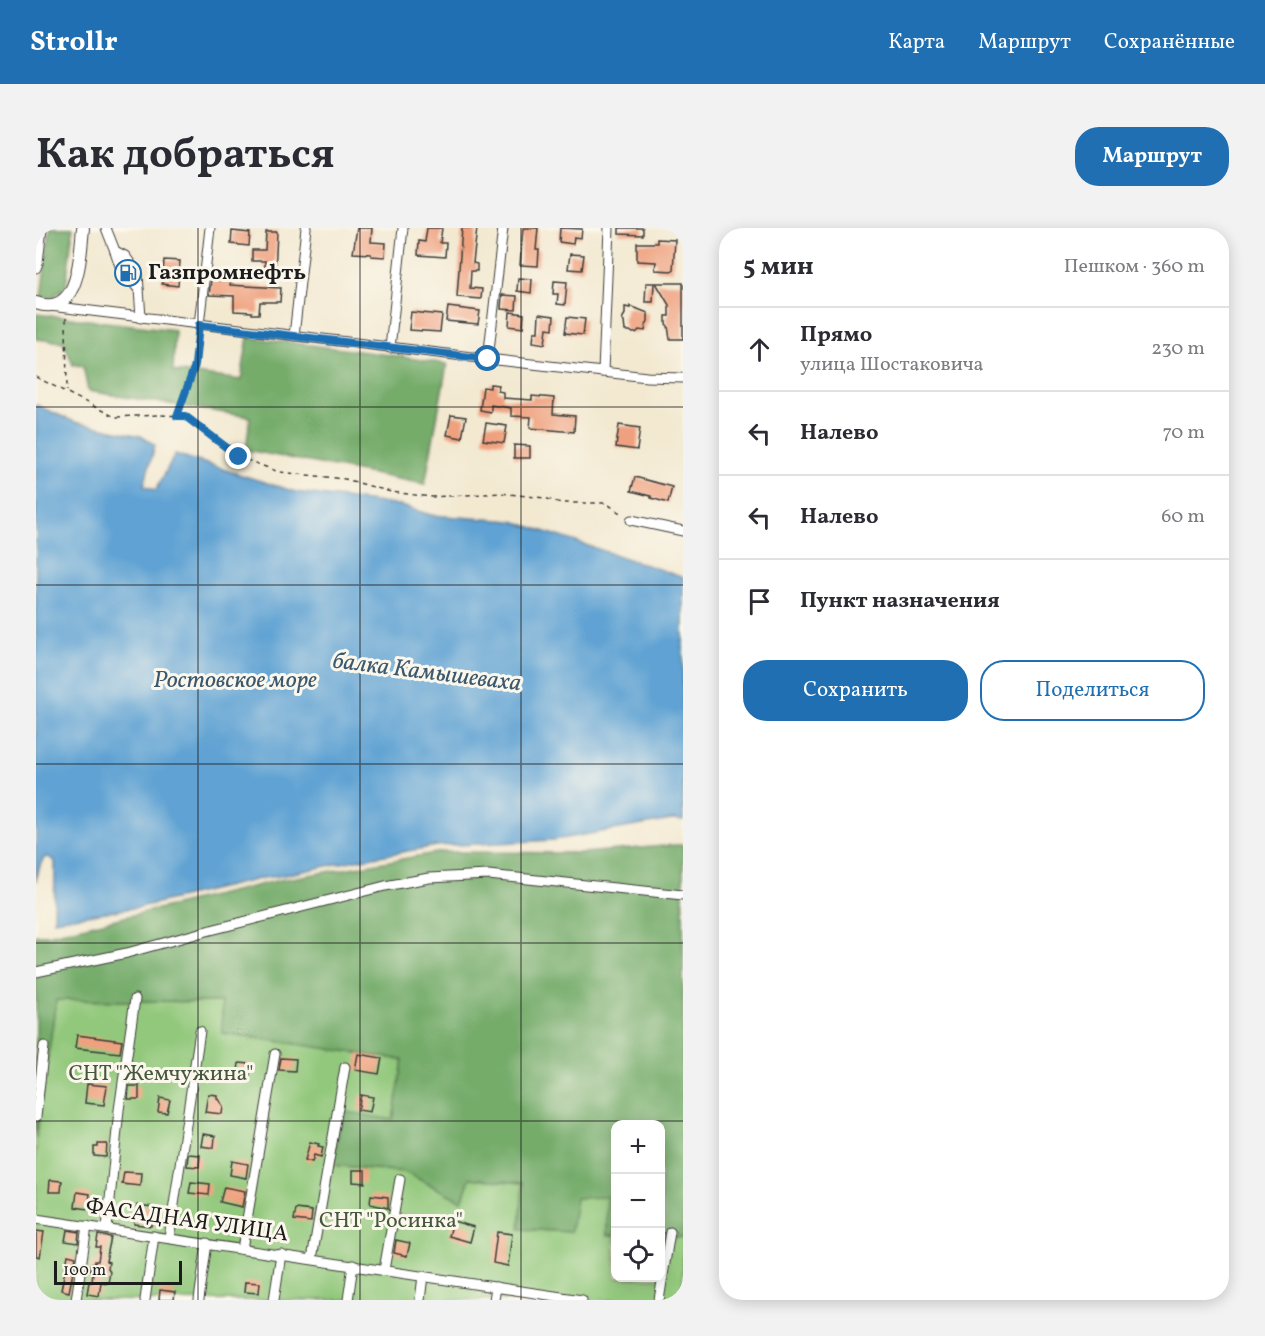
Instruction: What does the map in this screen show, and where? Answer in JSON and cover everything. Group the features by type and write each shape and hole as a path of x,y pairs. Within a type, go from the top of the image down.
{"main road":[{"path":"40,304 55,304 72,289 79,271 83,228"}],"street":[{"path":"36,268 42,228"},
{"path":"106,228 115,251 126,256 140,279 141,318"},
{"path":"199,325 210,228"},
{"path":"294,336 306,228"},
{"path":"390,348 403,228"},
{"path":"488,359 503,228"},
{"path":"603,372 609,228"},
{"path":"40,304 390,348 647,377 683,378"},
{"path":"631,520 683,531"},
{"path":"36,972 127,953 385,886 429,879 488,875 683,895"},
{"path":"107,1229 119,1110 135,999"},
{"path":"169,1238 200,1031"},
{"path":"36,1118 44,1046"},
{"path":"242,1249 275,1054"},
{"path":"312,1259 345,1067"},
{"path":"384,1270 400,1179"},
{"name":"ФАСАДНАЯ УЛИЦА","path":"36,1219 496,1287 550,1298 582,1300"},
{"path":"76,1300 87,1226"},
{"path":"659,1300 670,1232"},
{"path":"145,1300 154,1236"},
{"path":"199,1300 207,1243"},
{"path":"274,1300 281,1254"},
{"path":"348,1300 352,1265"},
{"path":"420,1300 423,1276"},
{"path":"494,1300 496,1287"}],"path":[{"path":"65,308 68,393"},
{"path":"177,416 195,365 199,325"},
{"path":"36,377 115,417 185,416 239,457 279,472 345,479 392,492 432,497 501,493 544,498 561,503 606,503 631,520"}],"green space":[{"path":"50,228 73,228 66,286 53,297 41,297"},
{"path":"36,314 175,330 173,371 241,380 248,337 447,364 425,484 246,450 250,417 88,391 83,366 73,365 64,342 36,339"},
{"path":"683,845 683,1237 665,1237 665,1120 611,1120 611,1235 607,1235 607,1197 576,1198 571,1232 520,1229 523,1183 470,1178 462,1201 405,1172 333,1165 342,1111 393,1120 403,1060 222,1033 222,1002 56,1000 36,1140 36,935 48,935 280,880 442,852 584,853"},
{"path":"56,1000 222,1002 222,1033 404,1059 393,1120 333,1165 405,1172 462,1201 470,1178 523,1183 521,1229 571,1232 575,1197 608,1197 607,1235 611,1235 611,1282 665,1282 665,1237 683,1237 683,1300 36,1300 36,1140"}],"water":[{"name":"Ростовское море","path":"36,405 75,422 141,436 155,445 144,485 156,490 175,454 296,492 398,505 431,515 513,521 683,577 683,821 672,820 554,840 437,846 263,878 140,907 54,920 55,863 51,858 47,857 41,862 36,882"}],"building":[{"path":"357,228 372,228 371,242 386,243 385,257 353,253"},
{"path":"427,228 442,228 440,243 446,243 445,257 418,255 419,241 425,242"},
{"path":"462,228 477,228 473,263 477,264 477,271 471,271 470,288 482,289 481,299 457,297"},
{"path":"523,228 538,228 536,250 539,250 538,266 520,265"},
{"path":"560,228 582,229 581,238 574,237 573,244 559,242"},
{"path":"619,228 643,228 643,235 619,234"},
{"path":"232,231 250,233 249,246 231,244"},
{"path":"266,232 277,232 275,274 265,274 265,261 252,261 252,250 265,250"},
{"path":"657,239 675,240 673,271 655,270 656,262 637,261 637,243 657,243"},
{"path":"570,254 584,255 582,270 568,269"},
{"path":"164,260 180,261 178,286 162,284"},
{"path":"518,278 532,279 531,293 517,291"},
{"path":"211,280 230,281 230,285 281,288 280,302 260,302 259,314 234,311 234,296 209,295"},
{"path":"554,281 567,282 565,305 557,304 558,294 553,294"},
{"path":"646,283 654,283 653,302 645,302"},
{"path":"656,283 683,283 683,339 670,339 666,324 669,305"},
{"path":"502,295 517,296 516,310 501,309"},
{"path":"630,306 648,313 645,331 639,330 633,333 625,331 622,319 625,307 630,308"},
{"path":"448,307 480,311 478,324 446,321"},
{"path":"411,312 442,315 440,332 409,330"},
{"path":"510,312 524,314 523,328 509,326"},
{"path":"539,314 554,316 553,329 547,328 545,344 533,342 534,332 538,332"},
{"path":"567,317 585,319 583,335 565,333"},
{"path":"490,384 499,385 498,391 503,392 503,398 532,400 532,396 554,398 553,414 575,416 574,432 530,428 531,417 511,416 511,408 491,405 491,412 480,410 483,387 490,388"},
{"path":"451,415 466,417 462,438 447,435"},
{"path":"486,423 507,426 504,443 483,440"},
{"path":"619,425 640,428 637,450 616,447"},
{"path":"514,445 530,446 530,458 514,458"},
{"path":"635,477 672,487 668,503 631,491"},
{"path":"77,1035 122,1041 120,1053 75,1048"},
{"path":"358,1054 382,1058 379,1074 355,1070"},
{"path":"281,1058 296,1059 295,1071 279,1070"},
{"path":"239,1063 251,1064 249,1081 237,1080"},
{"path":"87,1084 107,1086 104,1105 85,1103"},
{"path":"129,1086 139,1086 139,1099 128,1099"},
{"path":"208,1094 217,1095 223,1106 222,1114 205,1112"},
{"path":"361,1095 373,1097 370,1112 358,1110"},
{"path":"160,1098 170,1100 167,1113 158,1112"},
{"path":"203,1134 215,1136 214,1148 201,1146"},
{"path":"310,1142 323,1147 321,1157 314,1155 312,1162 305,1160"},
{"path":"98,1144 107,1144 106,1157 94,1156 94,1147 98,1147"},
{"path":"188,1154 200,1155 199,1167 187,1166"},
{"path":"232,1161 248,1164 246,1178 230,1175"},
{"path":"353,1170 365,1170 365,1183 353,1182"},
{"path":"124,1172 141,1173 140,1186 122,1184"},
{"path":"50,1180 62,1181 61,1192 49,1192"},
{"path":"191,1182 210,1184 209,1195 189,1193"},
{"path":"224,1187 245,1191 242,1207 220,1202"},
{"path":"77,1192 90,1194 88,1209 75,1207"},
{"path":"371,1195 388,1197 388,1208 370,1204"},
{"path":"137,1205 153,1207 151,1226 134,1224"},
{"path":"296,1209 312,1211 311,1222 294,1220"},
{"path":"453,1221 474,1227 470,1242 449,1236"},
{"path":"67,1230 79,1232 78,1243 65,1241"},
{"path":"36,1231 44,1232 40,1257 36,1256"},
{"path":"497,1232 512,1234 508,1266 493,1263"},
{"path":"98,1235 111,1237 106,1261 109,1262 110,1271 108,1283 101,1282 99,1296 87,1294 89,1282 92,1282 91,1264 98,1261 100,1247 96,1247"},
{"path":"396,1240 410,1243 407,1256 394,1253"},
{"path":"68,1255 76,1257 69,1292 61,1290"},
{"path":"245,1282 260,1283 259,1293 244,1292"},
{"path":"160,1290 175,1292 174,1300 159,1300"}],"place":[{"name":"Газпромнефть","path":"128,273"}],"route":[{"path":"239,457 185,416 177,416 195,365 199,325 488,359"}],"water label":[{"name":"балка Камышеваха","path":"427,673"}],"park label":[{"name":"СНТ \"Жемчужина\"","path":"161,1074"},
{"name":"СНТ \"Росинка\"","path":"391,1221"}]}
